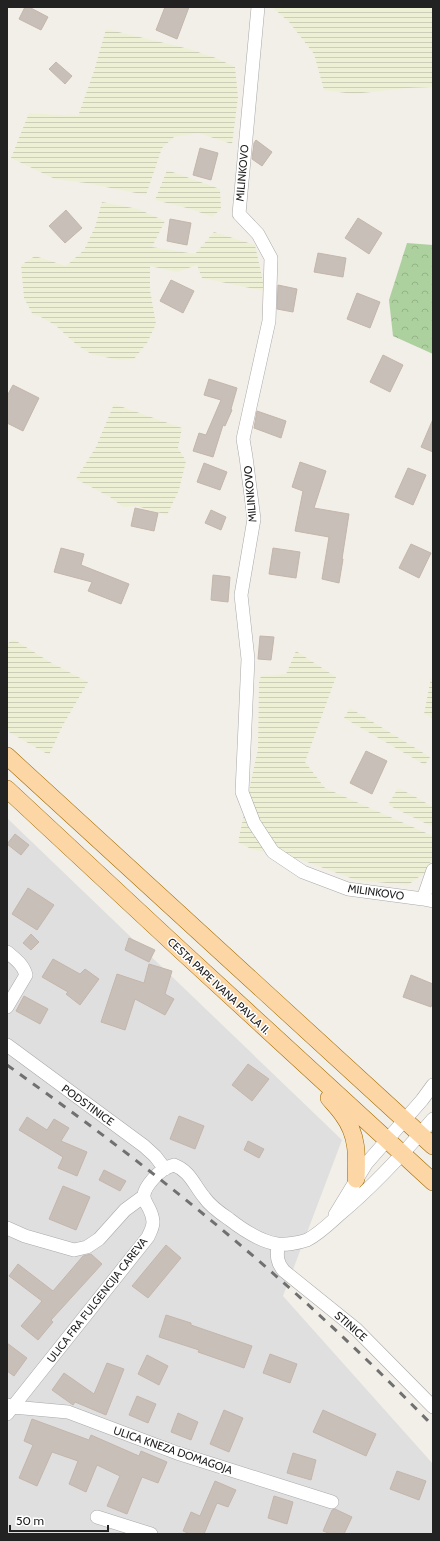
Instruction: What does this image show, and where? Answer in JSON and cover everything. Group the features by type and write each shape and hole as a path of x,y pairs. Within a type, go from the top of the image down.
{"main road":[{"path":"7,756 433,1146"},
{"name":"CESTA PAPE IVANA PAVLA II.","path":"7,789 433,1182"},
{"path":"323,1081 327,1094 334,1105 344,1115 354,1135 357,1157 356,1179"}],"street":[{"name":"MILINKOVO","path":"258,7 239,214 258,234 271,258 269,321 243,439 254,519 241,594 248,659 242,792 254,823 273,852 303,872 348,889 428,900"},
{"path":"428,900 433,870"},
{"path":"7,952 20,963 24,968 26,975 7,1008"},
{"name":"PODSTINICE","path":"7,1045 144,1146 155,1156 165,1169"},
{"path":"330,1223 366,1164 405,1120 433,1085"},
{"path":"7,1228 25,1236 74,1250 87,1246 99,1239 125,1210 144,1196 147,1186 156,1176 165,1169 174,1165 180,1167 190,1176 204,1198 238,1226 261,1239 278,1244 305,1240 318,1233 362,1197 403,1154 433,1119"},
{"name":"ULICA FRA FULGENCIJA CAREVA","path":"9,1409 148,1237 153,1221 144,1196"},
{"name":"STINICE","path":"278,1244 278,1264 284,1271 356,1329 433,1407"},
{"name":"ULICA KNEZA DOMAGOJA","path":"9,1409 68,1412 177,1453 332,1502"},
{"path":"97,1517 151,1534"}],"shaded area":[{"path":"7,818 342,1140 283,1296 433,1464 433,1534 7,1534"}],"green space":[{"path":"272,7 433,7 433,87 353,94 324,90 314,54 289,22"},
{"path":"106,29 189,49 216,58 235,67 238,97 232,144 198,133 174,137 162,148 146,195 86,183 55,179 11,158 29,113 78,116 94,71"},
{"path":"167,170 220,189 221,209 212,217 191,209 155,200"},
{"path":"102,202 138,209 165,221 152,247 195,254 214,232 255,245 265,291 202,278 197,265 177,272 150,266 150,290 156,324 147,343 134,359 119,360 91,354 77,345 55,325 39,316 33,315 24,298 21,265 35,256 66,266 84,250 95,227"},
{"path":"407,243 433,245 433,354 393,336 389,300"},
{"path":"114,404 182,428 178,448 186,461 179,490 167,515 137,506 123,507 110,497 76,479 96,447"},
{"path":"13,639 50,662 88,682 63,725 49,755 7,731 7,644"},
{"path":"296,651 336,677 305,762 325,788 433,836 433,855 427,871 408,885 356,880 299,859 251,849 238,842 258,749 259,682 261,676 286,674"},
{"path":"431,678 433,679 433,718 424,714"},
{"path":"350,708 430,757 425,765 344,718"},
{"path":"398,788 433,807 433,827 388,805"}],"building":[{"path":"25,7 29,7 48,17 41,30 19,19"},
{"path":"165,7 189,7 177,39 156,30"},
{"path":"56,62 72,76 65,84 49,69"},
{"path":"256,140 272,152 262,166 252,159 254,143"},
{"path":"200,148 218,153 211,180 193,175"},
{"path":"66,210 82,228 65,243 49,226"},
{"path":"358,218 382,233 369,254 345,238"},
{"path":"170,219 191,223 187,245 167,241"},
{"path":"318,253 346,258 343,277 314,272"},
{"path":"171,280 194,291 183,313 160,301"},
{"path":"278,285 297,289 293,312 277,309"},
{"path":"357,293 380,302 370,328 347,319"},
{"path":"383,355 403,365 390,392 370,382"},
{"path":"209,379 237,388 232,410 225,426 223,425 213,457 193,451 199,433 206,435 221,400 204,395"},
{"path":"13,385 39,398 23,431 7,423 7,396"},
{"path":"257,411 286,421 281,438 254,428"},
{"path":"433,419 433,452 421,447"},
{"path":"300,462 326,471 314,508 349,514 339,583 322,579 329,537 295,531 303,491 292,487"},
{"path":"204,463 227,472 220,490 197,482"},
{"path":"408,468 426,475 413,505 395,497"},
{"path":"135,508 158,513 154,531 131,526"},
{"path":"211,510 226,517 221,530 205,523"},
{"path":"411,544 431,553 419,578 399,568"},
{"path":"61,548 84,554 81,565 129,584 121,604 88,591 92,582 54,572"},
{"path":"273,548 300,552 296,578 269,574"},
{"path":"213,575 230,577 228,602 211,600"},
{"path":"260,636 274,637 271,660 258,659"},
{"path":"366,751 387,761 372,794 350,783"},
{"path":"15,834 29,845 21,855 7,844"},
{"path":"28,888 54,905 37,930 12,914"},
{"path":"31,934 39,942 31,950 23,943"},
{"path":"129,938 155,950 149,962 125,950"},
{"path":"53,959 80,974 85,969 99,979 80,1005 66,994 68,992 42,977"},
{"path":"149,964 172,971 165,994 174,999 165,1015 135,999 125,1030 101,1022 117,974 144,983"},
{"path":"411,975 433,984 433,1001 431,1007 403,997"},
{"path":"24,996 48,1009 40,1024 16,1011"},
{"path":"248,1064 269,1079 252,1101 232,1085"},
{"path":"179,1116 204,1126 195,1149 170,1139"},
{"path":"27,1117 47,1130 54,1119 69,1128 61,1141 87,1152 77,1176 58,1168 63,1157 19,1130"},
{"path":"248,1141 264,1149 259,1158 244,1150"},
{"path":"104,1170 126,1181 120,1191 99,1180"},
{"path":"63,1186 90,1197 76,1230 49,1219"},
{"path":"166,1245 181,1258 148,1298 132,1286"},
{"path":"91,1254 102,1264 51,1320 53,1322 38,1340 21,1326 42,1301 9,1276 18,1264 53,1291 83,1256"},
{"path":"166,1315 252,1346 244,1368 198,1352 199,1350 159,1337"},
{"path":"7,1343 27,1358 14,1376 7,1371"},
{"path":"270,1354 297,1364 290,1383 263,1373"},
{"path":"147,1355 168,1366 159,1385 138,1374"},
{"path":"107,1363 124,1369 106,1415 75,1402 73,1405 52,1390 64,1373 94,1394"},
{"path":"137,1396 156,1404 148,1423 129,1415"},
{"path":"224,1410 243,1418 229,1452 210,1444"},
{"path":"323,1410 376,1434 366,1456 313,1432"},
{"path":"178,1413 198,1422 191,1440 171,1432"},
{"path":"32,1419 89,1440 91,1435 139,1456 141,1451 167,1462 158,1483 142,1477 127,1514 107,1506 120,1476 97,1465 86,1492 69,1484 78,1461 52,1452 37,1486 19,1478 33,1445 24,1441"},
{"path":"293,1453 316,1460 311,1480 287,1473"},
{"path":"397,1471 426,1481 419,1500 390,1489"},
{"path":"215,1481 236,1490 228,1507 217,1503 204,1534 190,1534 183,1531 191,1512 200,1516"},
{"path":"274,1496 293,1502 287,1524 268,1518"},
{"path":"335,1509 352,1517 344,1534 331,1534 323,1531 332,1510"}],"railway":[{"path":"7,1065 121,1149 232,1238 335,1329 433,1426"}]}
